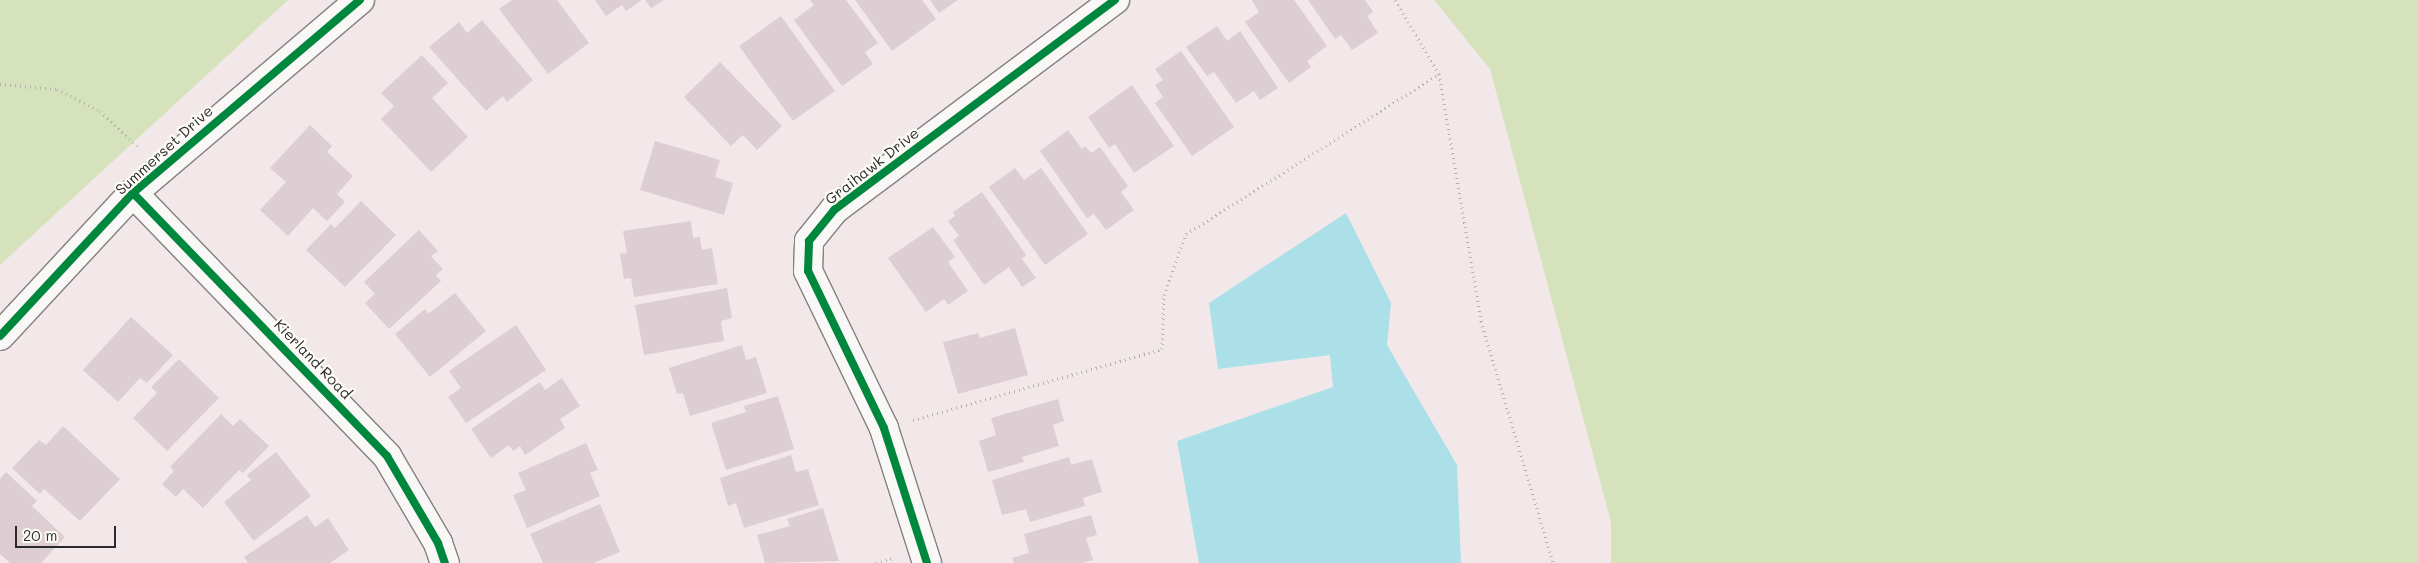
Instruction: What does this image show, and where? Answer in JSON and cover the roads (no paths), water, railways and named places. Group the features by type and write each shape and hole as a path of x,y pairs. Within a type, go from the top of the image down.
{"street":[{"name":"Summerset Drive","path":"0,336 133,193 360,0"},
{"name":"Graihawk Drive","path":"927,563 884,428 808,270 809,241 834,210 1115,0"},
{"name":"Kierland Road","path":"133,193 387,456 438,543 445,563"}],"water":[{"path":"1346,213 1391,303 1387,345 1457,465 1461,563 1199,563 1177,441 1333,387 1330,355 1218,369 1209,303"}]}
